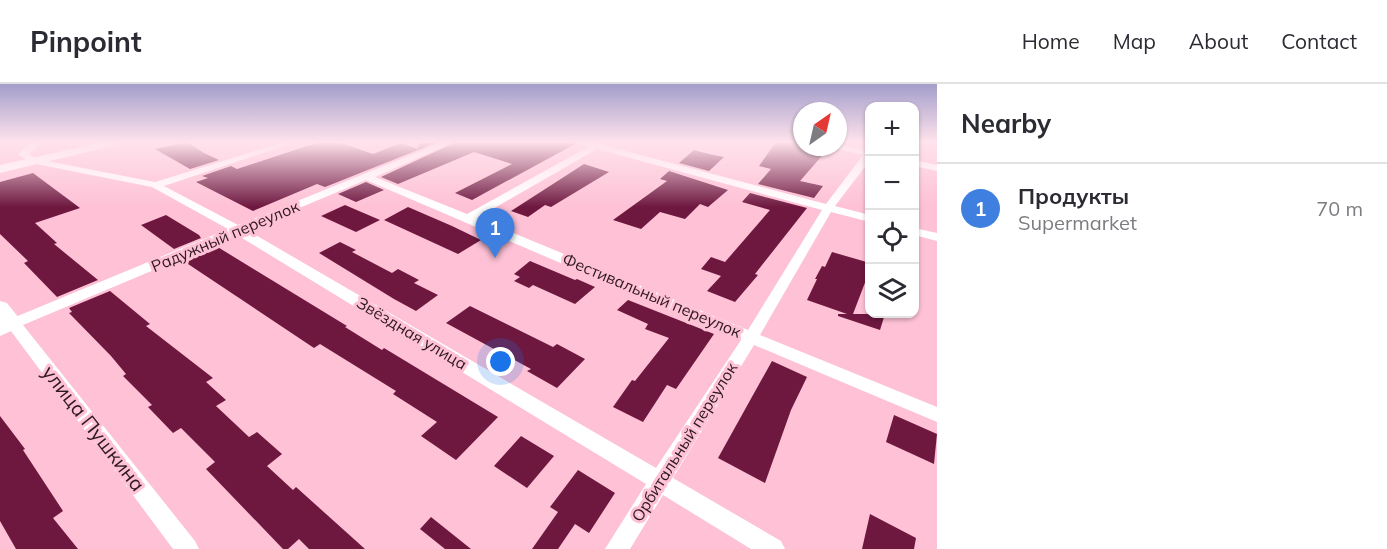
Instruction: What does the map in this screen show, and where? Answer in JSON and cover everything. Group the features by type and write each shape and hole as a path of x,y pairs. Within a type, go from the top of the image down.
{"street":[{"path":"0,169 23,164"},
{"name":"Звёздная улица","path":"48,164 155,184 238,230 773,549"},
{"path":"155,184 221,164"},
{"name":"Радужный переулок","path":"7,326 399,164"},
{"path":"469,218 565,164"},
{"path":"670,164 865,218"},
{"name":"Орбитальный переулок","path":"616,549 751,337 828,208 862,164"},
{"path":"919,164 937,168"},
{"name":"Фестивальный переулок","path":"367,177 937,415"},
{"path":"919,232 937,237"},
{"name":"улица Пушкина","path":"0,307 7,326 188,549"}],"building":[{"path":"181,164 207,164 190,169"},
{"path":"253,164 384,164 325,187 317,184 253,211 196,182 208,178 202,176 231,166 237,169"},
{"path":"410,164 446,164 398,184 381,177"},
{"path":"512,164 539,164 472,200 455,193"},
{"path":"584,164 609,172 551,207 545,205 528,217 511,211"},
{"path":"682,164 717,164 709,171"},
{"path":"761,164 815,164 800,181 823,186 814,198 758,184 771,169 759,166"},
{"path":"669,171 728,190 708,207 700,204 685,219 660,212 641,229 613,220 667,181 660,179"},
{"path":"33,173 80,208 35,223 57,243 54,244 98,280 57,297 24,263 28,261 0,234 0,182"},
{"path":"366,182 384,190 356,202 338,194"},
{"path":"750,193 807,208 755,274 758,275 735,302 707,291 721,276 701,269 711,257 725,262 770,210 742,202"},
{"path":"345,205 380,220 356,232 321,216"},
{"path":"408,207 481,240 458,254 384,220"},
{"path":"166,215 201,238 174,249 141,225"},
{"path":"340,242 356,250 352,252 392,273 398,269 419,280 414,283 438,295 416,311 319,253"},
{"path":"216,246 382,350 384,348 498,417 456,460 421,436 437,422 393,394 396,391 320,344 314,348 185,262 191,260 188,258"},
{"path":"832,252 865,262 865,283 853,314 865,314 865,318 884,318 880,330 838,316 838,314 847,314 807,300 822,266 825,267"},
{"path":"530,261 595,287 575,304 533,285 529,288 514,281 520,277 514,274"},
{"path":"110,291 150,324 146,326 213,378 206,382 226,400 216,406 249,437 257,432 282,454 267,466 293,490 296,487 365,549 309,549 299,539 288,549 283,549 206,469 215,462 181,428 173,433 148,407 152,405 123,376 126,374 111,356 69,313 72,312 69,308"},
{"path":"628,300 714,334 676,389 667,385 643,422 613,407 632,380 635,381 669,338 645,329 648,324 617,310"},
{"path":"470,306 553,347 557,344 585,359 557,388 527,371 531,369 446,323"},
{"path":"772,361 807,377 791,410 765,483 718,458"},
{"path":"894,415 937,434 934,464 886,442"},
{"path":"0,416 25,449 23,450 63,511 53,518 78,549 16,549 0,521"},
{"path":"521,436 554,456 527,488 494,466"},
{"path":"578,470 615,493 589,533 575,524 558,549 532,549 558,512 550,507"},
{"path":"870,514 916,538 914,549 862,549"},
{"path":"431,517 471,549 445,549 420,529"}],"place":[{"name":"Продукты","path":"495,258"}]}
